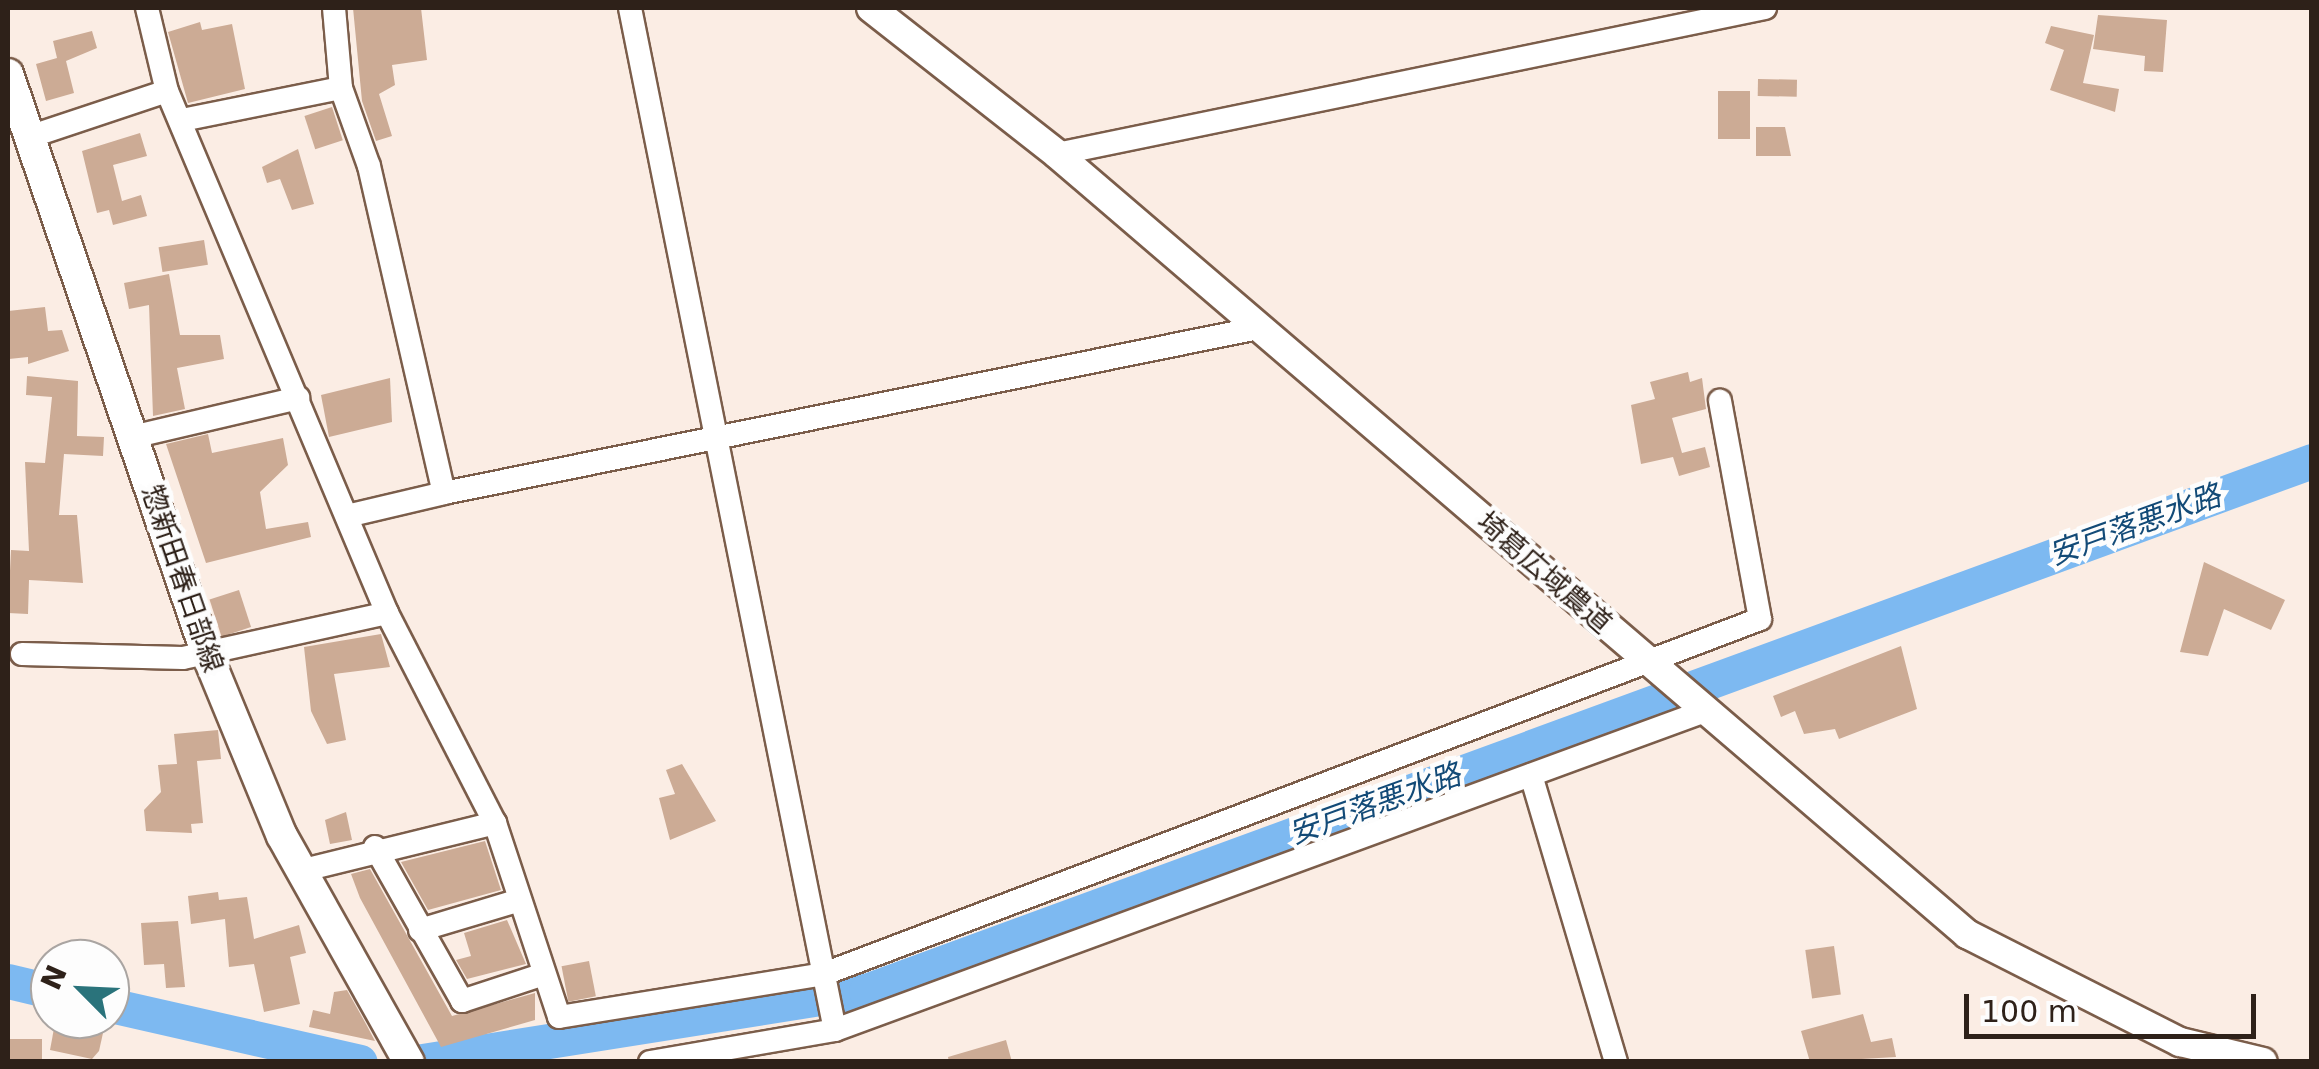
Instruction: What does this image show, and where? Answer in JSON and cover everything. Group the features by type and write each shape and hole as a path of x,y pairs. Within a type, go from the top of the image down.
{"main road":[{"name":"惣新田春日部線","path":"8,74 206,652 304,870 409,1062"}],"street":[{"path":"147,8 167,91 388,613 495,823 558,1017 824,974 1655,669 1760,619 1720,400"},
{"path":"334,8 341,88 370,166 444,493"},
{"path":"630,8 835,1030"},
{"name":"埼葛広域農道","path":"870,8 1058,154 1967,934 2180,1042 2264,1062"},
{"path":"1058,154 1765,8"},
{"path":"182,120 341,88"},
{"path":"32,136 167,91"},
{"path":"347,516 1258,328"},
{"path":"132,437 298,398"},
{"path":"22,654 206,652 388,613"},
{"path":"650,1062 835,1030 1531,775 1702,708"},
{"path":"1531,775 1616,1062"},
{"path":"304,870 375,848 495,823"},
{"path":"375,848 462,1001 544,974"},
{"path":"420,930 520,900"}],"building":[{"path":"353,8 421,8 427,60 392,65 395,85 379,94 392,136 376,141 362,101"},
{"path":"2098,15 2167,20 2163,72 2144,71 2145,56 2093,49"},
{"path":"200,22 202,30 232,24 245,89 188,103 168,32"},
{"path":"2051,26 2094,35 2083,83 2119,89 2115,112 2050,90 2064,50 2045,43"},
{"path":"92,31 97,48 66,61 74,93 46,101 36,64 57,58 53,41"},
{"path":"1758,79 1797,80 1797,97 1758,96"},
{"path":"1718,91 1750,91 1750,139 1718,139"},
{"path":"332,107 343,140 315,149 304,116"},
{"path":"1756,127 1785,127 1791,156 1756,156"},
{"path":"140,133 147,156 113,165 122,201 141,195 147,216 113,225 109,210 97,213 82,151"},
{"path":"298,149 314,204 292,210 280,179 267,183 262,167"},
{"path":"204,240 208,265 162,272 159,247"},
{"path":"169,274 180,335 220,335 224,359 177,368 185,409 153,416 149,305 129,309 124,283"},
{"path":"45,307 48,331 62,330 69,351 28,364 28,357 9,359 8,311"},
{"path":"1688,372 1690,382 1702,378 1706,409 1672,418 1682,453 1705,447 1710,467 1679,476 1673,457 1641,464 1631,405 1655,399 1650,382"},
{"path":"27,376 78,381 77,436 104,437 103,456 64,454 59,515 77,515 83,583 29,580 28,614 8,613 11,550 29,551 25,462 45,463 52,397 26,395"},
{"path":"390,378 392,422 329,437 321,395"},
{"path":"208,434 212,453 283,438 288,465 260,492 266,529 308,522 311,537 206,563 166,444"},
{"path":"2204,562 2285,600 2271,630 2224,609 2208,656 2180,652"},
{"path":"239,590 251,627 222,637 210,600"},
{"path":"381,634 390,667 334,674 346,740 327,744 311,711 304,647"},
{"path":"1901,646 1917,709 1839,739 1835,729 1804,734 1795,711 1781,717 1773,696"},
{"path":"218,730 221,759 197,761 203,823 191,824 192,833 146,831 144,810 161,792 158,765 177,764 174,734"},
{"path":"682,764 716,821 670,840 659,798 675,794 666,770"},
{"path":"346,812 352,840 330,844 325,820"},
{"path":"485,841 501,890 428,910 401,862"},
{"path":"370,869 452,1016 535,993 535,1020 441,1047 360,898 351,874"},
{"path":"218,892 219,900 247,897 254,939 299,925 306,953 290,957 300,1004 264,1012 254,964 229,967 225,919 191,924 188,896"},
{"path":"507,920 526,964 467,979 456,960 471,956 464,933"},
{"path":"178,921 185,987 166,988 164,964 144,965 141,923"},
{"path":"1834,946 1841,995 1812,999 1805,950"},
{"path":"589,961 596,996 568,1002 562,966"},
{"path":"347,990 375,1041 309,1027 313,1010 330,1014 334,992"},
{"path":"1863,1014 1871,1042 1892,1038 1896,1057 1810,1062 1801,1031"},
{"path":"8,1039 42,1039 42,1062 8,1062"},
{"path":"52,1039 102,1039 92,1059 50,1050"},
{"path":"1006,1040 1012,1062 949,1062 948,1057"}],"waterway":[{"name":"安戸落悪水路","path":"416,1062 866,991 2312,461"},
{"name":"安戸落悪水路","path":"8,981 30,986"},
{"name":"安戸落悪水路","path":"130,1010 360,1062"}]}
